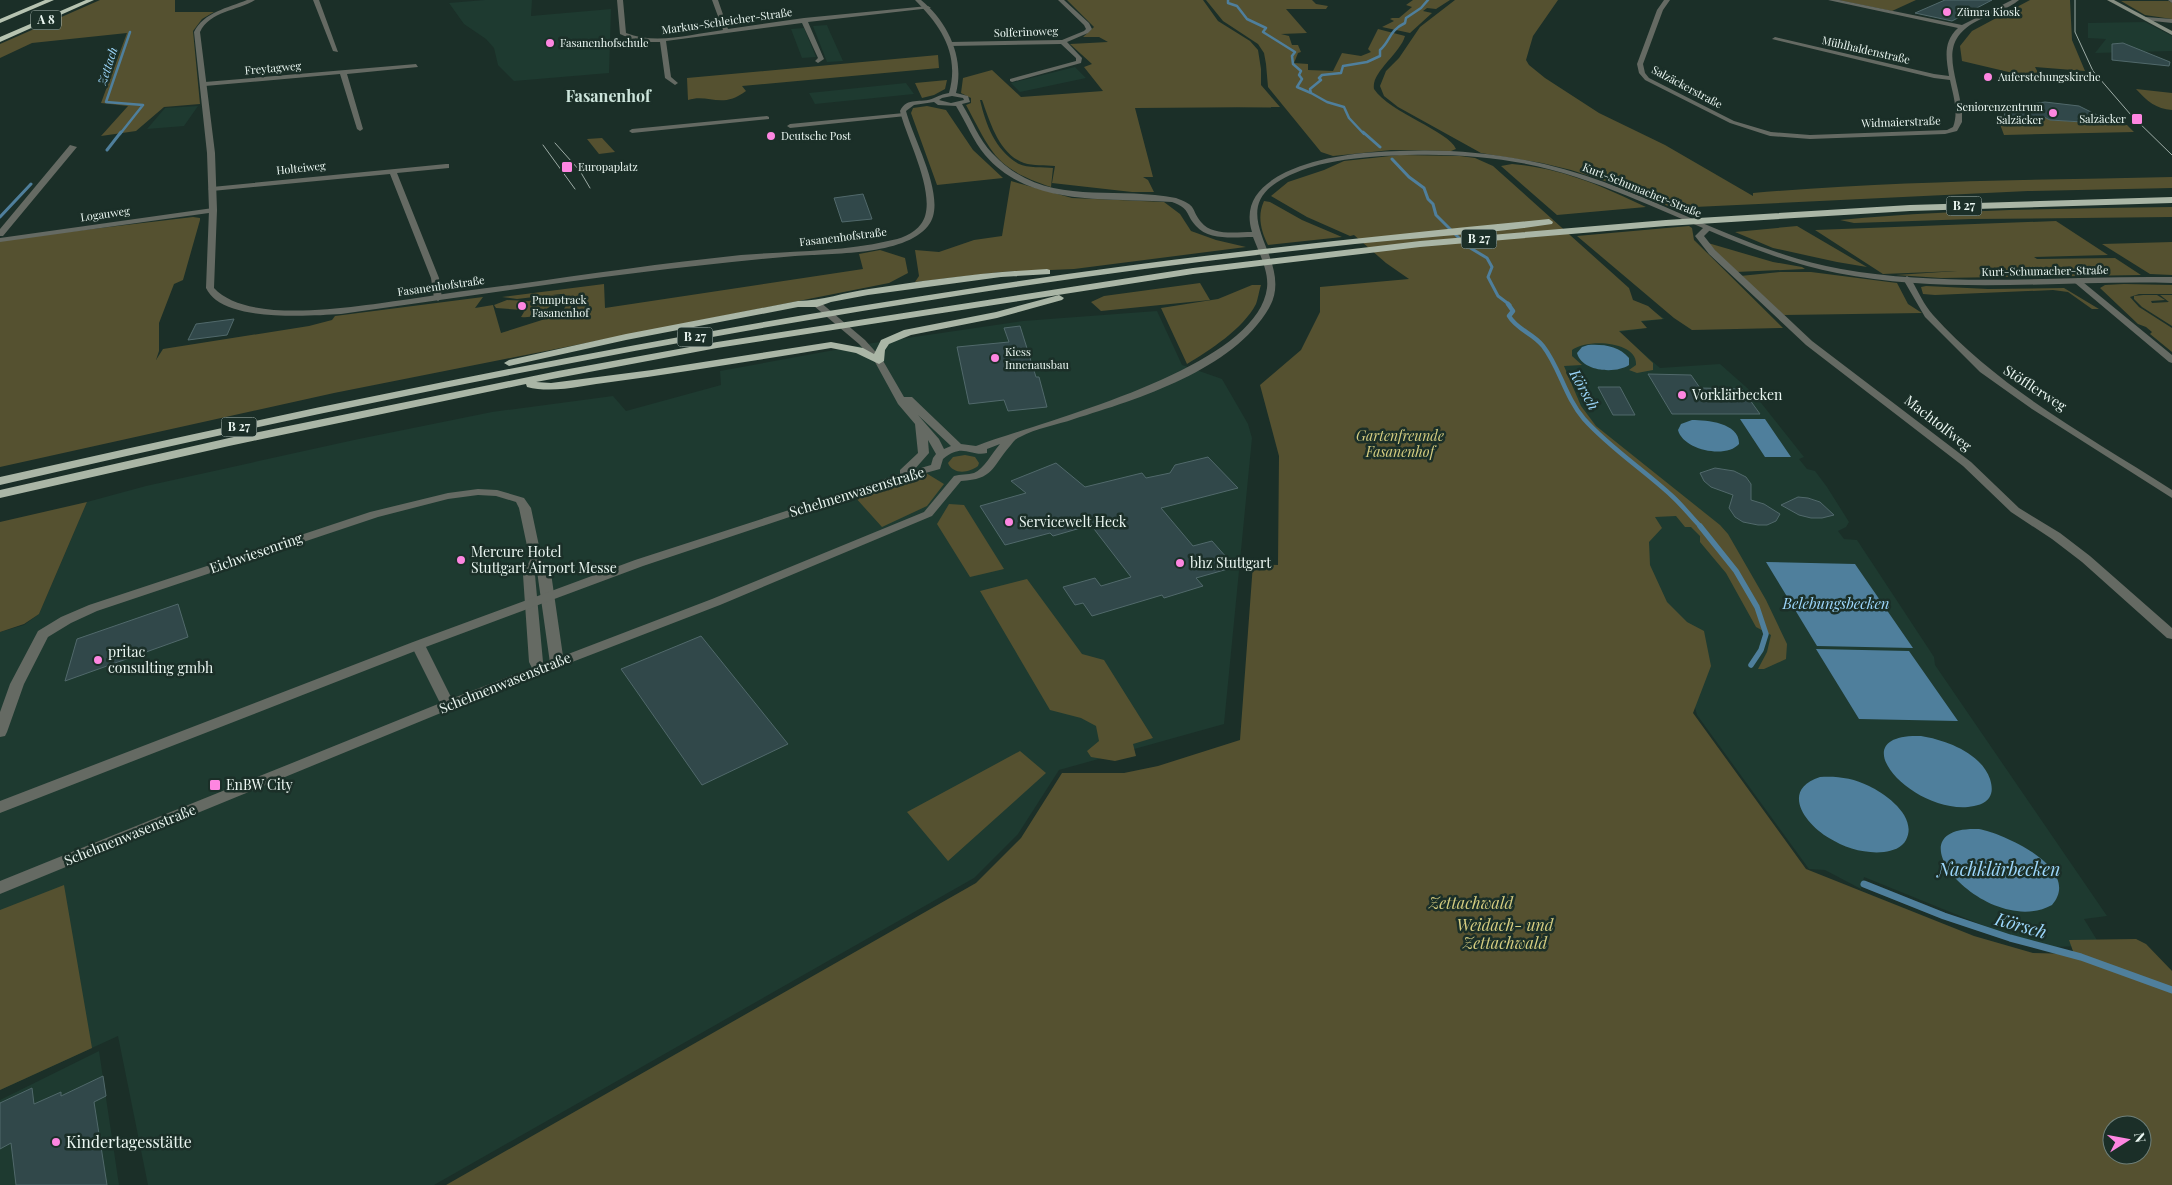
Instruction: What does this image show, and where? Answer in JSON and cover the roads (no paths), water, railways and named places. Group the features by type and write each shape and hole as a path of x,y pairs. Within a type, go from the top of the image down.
{"highway":[{"name":"A 8","path":"0,40 91,0"},
{"name":"A 8","path":"0,21 52,3"},
{"name":"A 8","path":"7,27 52,3"},
{"name":"B 27","path":"1822,204 1969,197 2172,192"},
{"name":"B 27","path":"0,481 217,432 478,378 663,343 966,291 1092,280 1494,237 1714,219 1910,208 2172,200"},
{"path":"1655,214 1693,211"},
{"name":"B 27","path":"0,494 238,440 513,383 717,345 822,330 1236,255 1556,222"},
{"path":"478,378 498,365 617,339 798,304 817,304 828,299 868,292 1001,274 1058,272 1092,280"},
{"name":"B 27","path":"513,383 551,386 652,373 831,345 859,350 879,361 880,350 885,342 902,334 1024,309 1082,292 1092,280"}],"main road":[{"path":"2110,0 2172,33"}],"street":[{"name":"Fasanenhofstraße","path":"252,0 212,16 198,28 211,153 213,210 210,288 216,297 226,302 257,310 302,314 341,312 636,270 740,258 873,247 894,242 915,235 928,222 931,193 904,115"},
{"path":"316,0 336,51"},
{"name":"Markus-Schleicher-Straße","path":"620,0 623,34 638,40 662,40 804,20 928,8"},
{"path":"715,0 726,31"},
{"path":"918,0 928,8 944,29 950,44 956,77 952,94"},
{"name":"Solferinoweg","path":"950,44 1063,42 1079,36 1088,29 1086,24 1061,0"},
{"name":"Salzäckerstraße","path":"1667,0 1660,10 1640,64 1642,74 1659,86 1732,122 1770,134"},
{"path":"1831,0 1961,28 2016,0"},
{"path":"2146,19 2172,21"},
{"path":"804,20 821,59 818,61"},
{"name":"Widmaierstraße","path":"1770,134 1810,136 1950,131 1957,126 1958,113 1949,62 1949,46 1961,28"},
{"name":"Mühlhaldenstraße","path":"1775,39 1934,76 1953,78"},
{"path":"662,40 668,78 675,83"},
{"path":"1012,80 1079,62 1079,58 1063,42"},
{"name":"Freytagweg","path":"205,84 416,66"},
{"path":"342,72 360,129"},
{"path":"790,126 904,115 904,107 912,103 936,100 940,96 952,94 968,98 965,103 959,105 943,105 936,100"},
{"path":"959,105 988,153 1001,168 1017,178 1045,188 1086,196 1173,200 1193,210 1204,229 1226,234 1255,235"},
{"path":"632,131 767,118"},
{"path":"0,234 74,147"},
{"name":"Kurt-Schumacher-Straße","path":"1255,235 1252,216 1254,206 1268,188 1282,177 1301,169 1352,157 1415,152 1480,156 1567,172 1620,191 1746,246 1796,262 1852,273 1907,279 1975,283 2172,280"},
{"name":"Holteiweg","path":"212,190 446,166"},
{"path":"393,171 435,278 438,298"},
{"name":"Logauweg","path":"0,240 213,210"},
{"name":"Machtolfweg","path":"1707,229 1699,236 1712,252 1809,344 1966,464 2015,510 2056,536 2086,559 2172,635"},
{"name":"Schelmenwasenstraße","path":"0,807 418,645 648,560 896,478 936,467 938,458 942,454 958,448 977,449 1171,380 1204,363 1231,344 1258,317 1269,298 1272,279 1271,268 1255,235"},
{"name":"Stöfflerweg","path":"1907,279 1928,315 1983,370 2028,402 2172,495"},
{"path":"2078,281 2172,360"},
{"path":"817,304 858,338 879,361 897,390 903,404 920,426 935,441 942,454"},
{"path":"897,390 949,437 958,448"},
{"path":"896,478 917,463 923,456 924,450 920,426"},
{"name":"Schelmenwasenstraße","path":"0,888 539,669 716,602 928,514 958,478 975,477 983,474 991,465 992,460 1013,436"},
{"path":"977,449 988,454 992,460"},
{"name":"Eichwiesenring","path":"0,732 17,684 43,634 66,620 93,608 374,514 448,496 478,492 512,496 520,500 525,508 536,560 545,573 556,663"},
{"name":"Eichwiesenring","path":"536,560 529,575 536,662 539,669"},
{"path":"418,645 448,706"}],"water":[{"path":"1588,345 1616,348 1629,358 1629,365 1616,370 1592,368 1580,359 1577,353 1582,347"},
{"path":"1740,419 1765,419 1791,457 1765,457"},
{"path":"1692,420 1714,422 1729,427 1738,437 1739,444 1733,449 1715,451 1705,450 1688,443 1678,430 1681,424"},
{"name":"Belebungsbecken","path":"1766,562 1855,564 1913,648 1817,646"},
{"name":"Belebungsbecken","path":"1816,649 1909,651 1958,721 1859,719"},
{"path":"1921,736 1961,749 1979,762 1990,779 1992,789 1989,798 1985,802 1968,807 1946,805 1925,798 1906,786 1892,772 1885,758 1886,747 1897,738"},
{"name":"Nachklärbecken","path":"1820,777 1851,779 1863,783 1884,795 1898,807 1908,823 1909,831 1904,843 1890,851 1870,852 1842,845 1820,832 1805,816 1800,807 1799,798 1801,790 1808,783"},
{"name":"Nachklärbecken","path":"1979,829 1991,832 2022,846 2037,855 2049,866 2057,879 2059,892 2052,905 2027,912 2000,907 1976,895 1956,879 1943,861 1941,844 1952,833"}],"waterway":[{"path":"1228,0 1228,3 1237,6 1247,19 1266,28 1263,32 1295,52 1292,56 1293,64 1301,71 1299,75 1302,79 1297,87 1311,93"},
{"name":"Körsch","path":"1311,93 1310,89 1321,80 1319,78 1322,75 1341,73 1343,66 1367,62 1380,56 1380,50 1395,29 1405,23 1406,18 1421,8 1428,0"},
{"name":"Zettach","path":"120,134 143,105 106,102 130,32"},
{"name":"Körsch","path":"1311,93 1327,102 1344,107 1349,118 1364,134"},
{"name":"Zettach","path":"107,150 121,132"},
{"name":"Körsch","path":"1363,132 1380,147"},
{"name":"Körsch","path":"1392,159 1409,177 1424,188 1428,199 1433,204 1436,215 1467,246 1487,258 1492,267 1488,277 1498,296 1510,305"},
{"name":"Zettach","path":"0,217 31,184"},
{"name":"Körsch","path":"1508,304 1513,311 1509,316 1512,321 1535,338 1549,355 1572,401 1584,419 1605,440 1672,496 1701,527"},
{"name":"Körsch","path":"1700,526 1736,571 1757,607 1766,634 1761,650 1751,665"},
{"name":"Körsch","path":"1864,884 1944,916 2010,938 2081,957 2172,990"}],"tram line":[{"path":"2075,0 2075,32 2093,71 2131,115 2172,155"},
{"path":"555,143 580,171 590,188"},
{"path":"543,145 575,189"}],"place":[{"name":"Zümra Kiosk","path":"1947,12"},
{"name":"Fasanenhofschule","path":"550,43"},
{"name":"Auferstehungskirche","path":"1988,77"},
{"name":"Seniorenzentrum Salzäcker","path":"2053,113"},
{"name":"Salzäcker","path":"2137,119"},
{"name":"Deutsche Post","path":"771,136"},
{"name":"Europaplatz","path":"567,167"},
{"name":"Pumptrack Fasanenhof","path":"522,306"},
{"name":"Kiess Innenausbau","path":"995,358"},
{"name":"Vorklärbecken","path":"1682,395"},
{"name":"Servicewelt Heck","path":"1009,522"},
{"name":"Mercure Hotel Stuttgart Airport Messe","path":"461,560"},
{"name":"bhz Stuttgart","path":"1180,563"},
{"name":"pritac consulting gmbh","path":"98,660"},
{"name":"EnBW City","path":"215,785"},
{"name":"Kindertagesstätte","path":"56,1142"}],"district":[{"name":"Fasanenhof","path":"608,96"}],"park label":[{"name":"Gartenfreunde Fasanenhof","path":"1400,444"},
{"name":"Zettachwald","path":"1471,903"},
{"name":"Weidach- und Zettachwald","path":"1505,934"}]}
